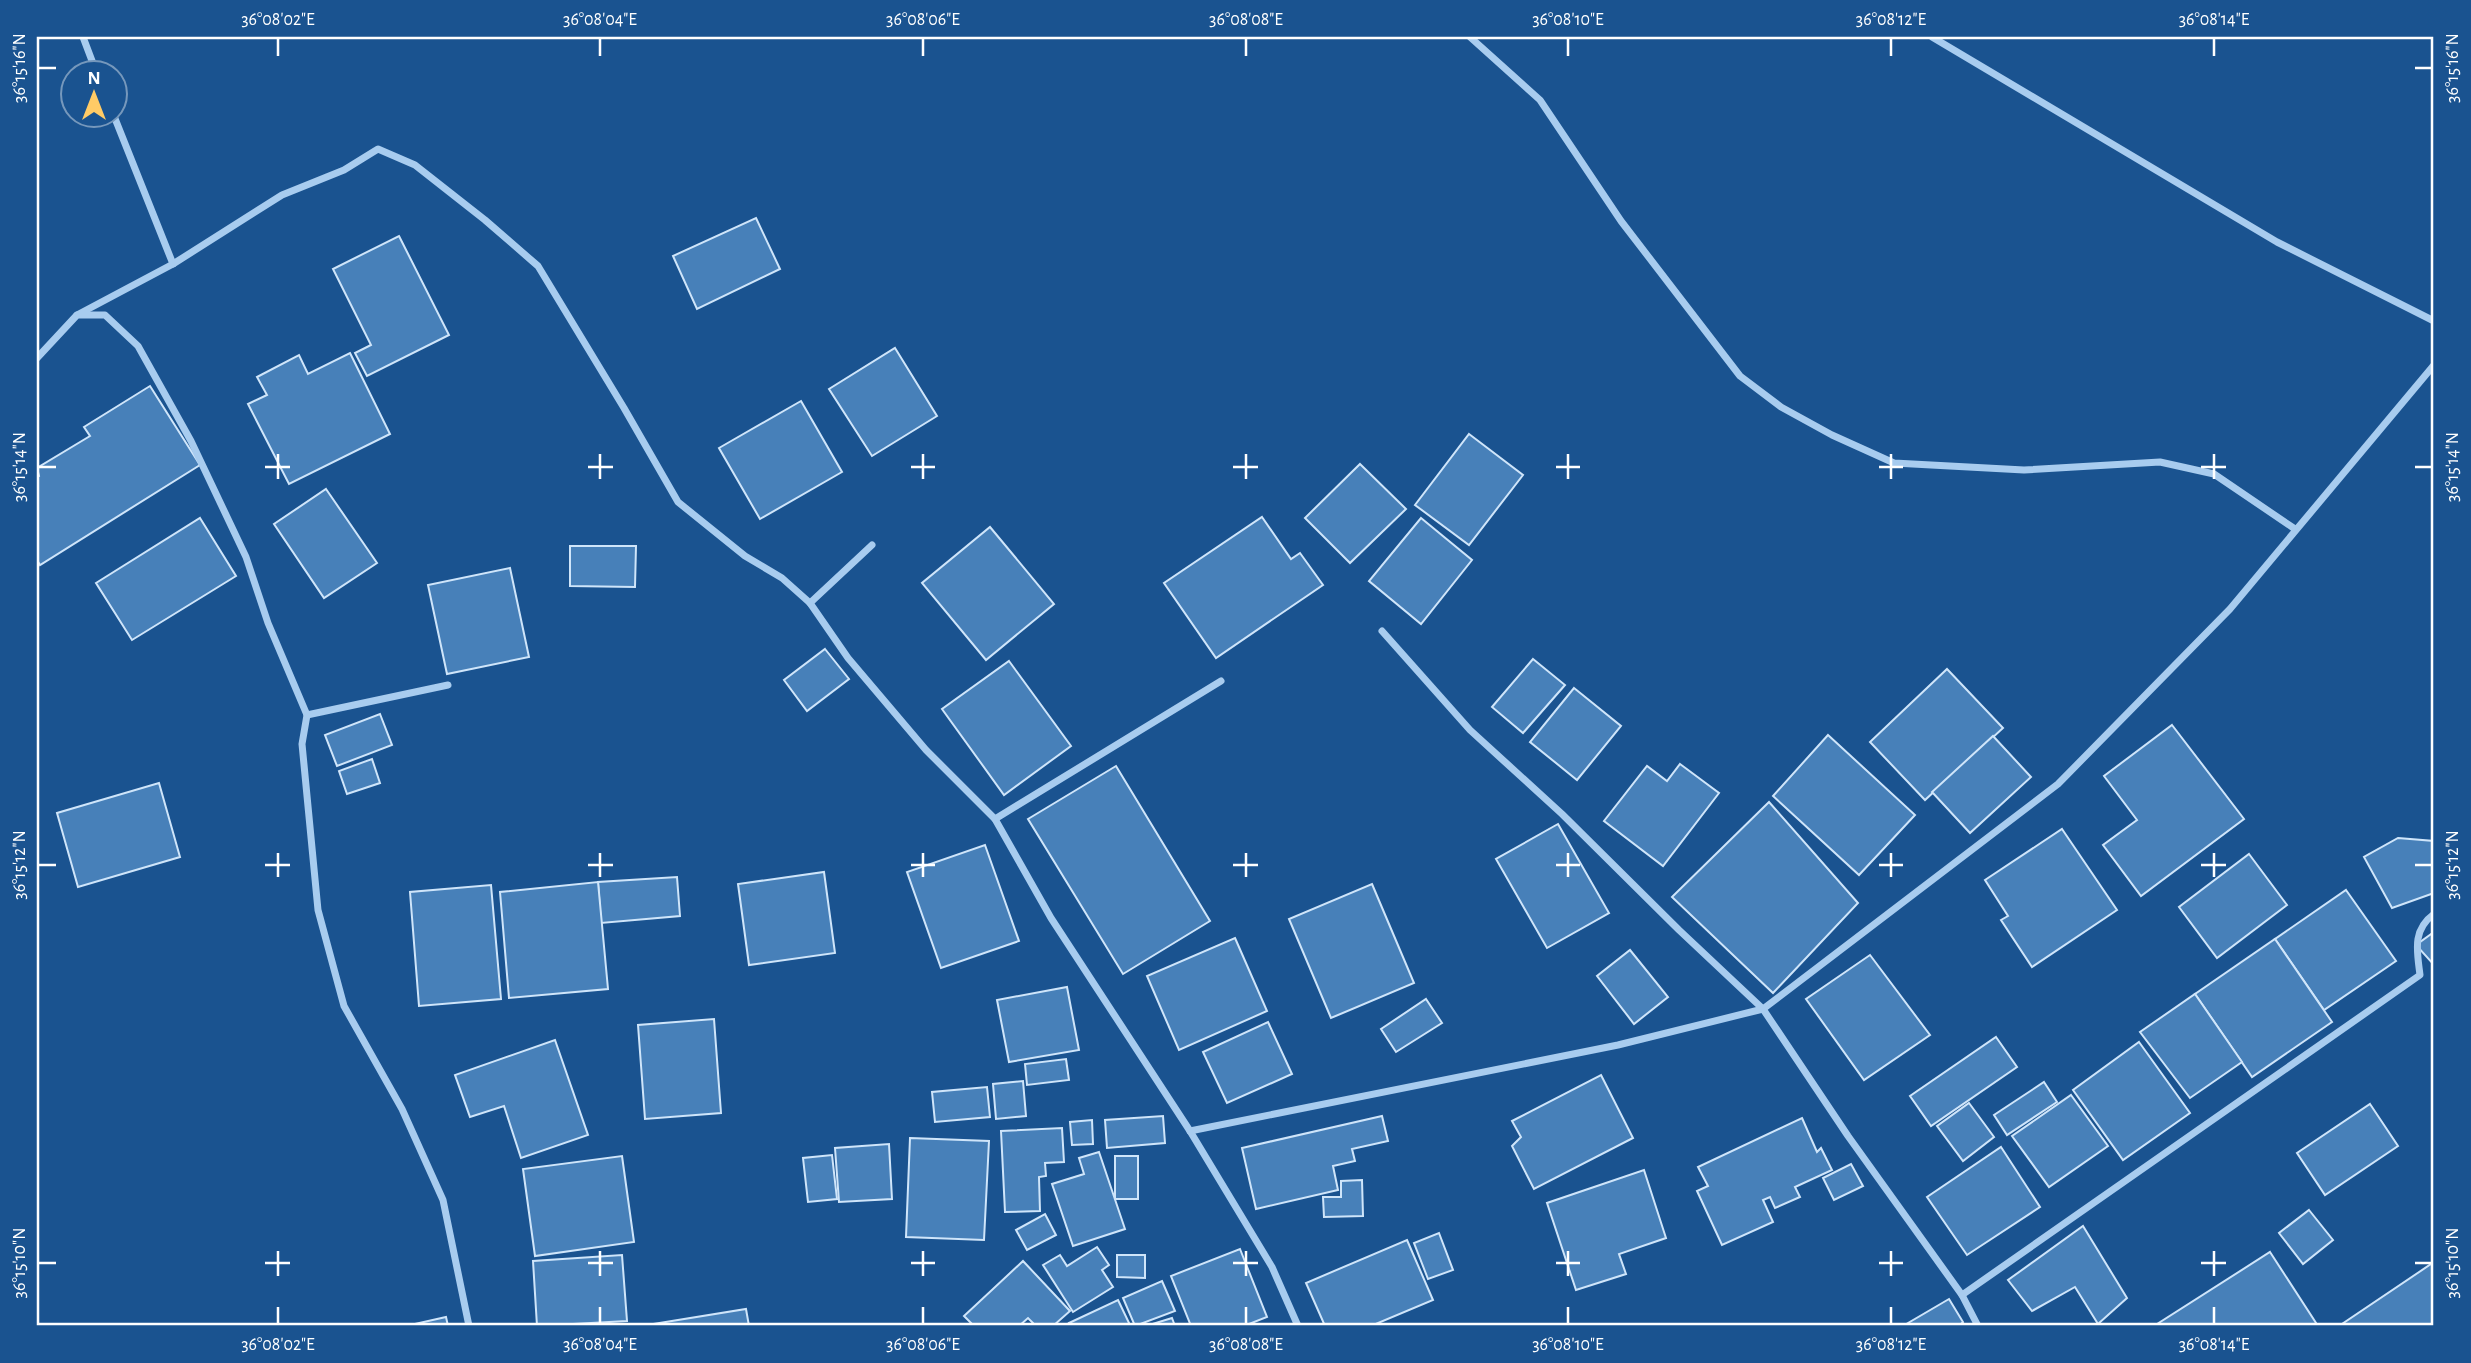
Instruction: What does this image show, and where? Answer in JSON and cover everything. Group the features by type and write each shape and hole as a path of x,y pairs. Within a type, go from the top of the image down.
{"street":[{"path":"83,37 92,60"},
{"path":"1470,37 1540,100 1621,221 1740,376 1781,407 1832,435 1894,463 2024,470 2160,462 2214,474 2295,529"},
{"path":"1932,37 2277,242 2434,321"},
{"path":"120,130 173,264"},
{"path":"37,358 77,315 173,264 282,195 344,170 378,149 415,165 485,220 538,267 678,502 745,556 782,578 810,604 848,658 926,750 995,819 1051,918 1190,1131 1272,1268 1298,1326"},
{"path":"77,315 105,314 138,346 191,441 246,557 268,623 307,715 302,744 318,910 344,1006 402,1109 443,1200 469,1326"},
{"path":"1190,1131 1618,1045 1763,1009 2058,784 2230,609 2434,365"},
{"path":"810,604 872,545"},
{"path":"1382,631 1470,730 1562,814 1763,1009 1848,1136 1962,1295 1978,1326"},
{"path":"995,819 1221,681"},
{"path":"307,715 448,685"},
{"path":"1962,1295 2420,975 2416,945 2424,922 2434,914"}],"building":[{"path":"756,218 780,269 697,309 673,256"},
{"path":"399,236 449,335 367,376 355,353 371,345 333,269"},
{"path":"895,348 937,416 872,456 829,389"},
{"path":"350,353 390,434 289,484 248,404 267,395 257,377 299,355 308,374"},
{"path":"150,386 200,465 40,565 37,560 37,468 90,436 84,427"},
{"path":"801,401 842,472 760,519 719,448"},
{"path":"1469,434 1523,475 1469,545 1415,505"},
{"path":"1360,464 1406,509 1350,563 1305,518"},
{"path":"326,489 377,563 324,598 274,524"},
{"path":"1262,517 1291,559 1300,553 1323,585 1216,658 1164,583"},
{"path":"200,518 236,576 132,640 96,583"},
{"path":"1421,518 1472,560 1421,624 1369,581"},
{"path":"990,527 1054,604 986,660 922,583"},
{"path":"570,546 636,546 635,587 570,586"},
{"path":"510,568 529,657 447,674 428,585"},
{"path":"825,649 849,679 807,711 784,680"},
{"path":"1533,659 1565,685 1523,733 1492,707"},
{"path":"1009,661 1071,746 1004,795 942,709"},
{"path":"1947,669 2003,728 1925,800 1870,742"},
{"path":"1574,688 1621,726 1577,780 1530,742"},
{"path":"380,714 392,745 337,766 325,735"},
{"path":"2172,725 2244,819 2141,896 2103,845 2137,820 2104,776"},
{"path":"1828,735 1915,815 1859,875 1773,796"},
{"path":"1993,736 2031,777 1970,833 1932,792"},
{"path":"372,759 380,783 347,794 339,771"},
{"path":"1680,764 1719,793 1663,866 1604,821 1647,766 1667,781"},
{"path":"1116,766 1210,921 1123,974 1028,819"},
{"path":"159,783 180,857 78,887 57,813"},
{"path":"1769,802 1858,903 1773,993 1672,897"},
{"path":"1558,824 1609,913 1547,948 1496,859"},
{"path":"2062,829 2117,910 2032,967 2001,920 2008,916 1985,880"},
{"path":"2398,838 2434,841 2434,893 2392,908 2364,857"},
{"path":"985,845 1019,941 941,968 907,872"},
{"path":"2249,854 2287,905 2217,958 2179,907"},
{"path":"824,872 835,953 749,965 738,884"},
{"path":"677,877 680,916 601,923 598,882"},
{"path":"598,882 608,989 509,998 500,892"},
{"path":"1372,884 1414,983 1331,1018 1289,919"},
{"path":"491,885 501,999 419,1006 410,892"},
{"path":"2346,890 2396,961 2324,1010 2275,939"},
{"path":"2434,932 2434,965 2416,945"},
{"path":"1235,938 1267,1011 1179,1050 1147,976"},
{"path":"2275,939 2332,1022 2252,1077 2195,994"},
{"path":"1630,950 1668,997 1634,1024 1597,976"},
{"path":"1870,955 1930,1035 1864,1080 1806,999"},
{"path":"1067,987 1079,1050 1009,1062 997,1000"},
{"path":"2195,994 2242,1062 2190,1098 2140,1032"},
{"path":"1426,999 1442,1023 1396,1052 1381,1029"},
{"path":"714,1019 721,1113 645,1119 638,1025"},
{"path":"1268,1022 1292,1074 1227,1103 1203,1052"},
{"path":"1996,1037 2017,1067 1931,1126 1910,1096"},
{"path":"555,1040 588,1135 521,1158 504,1106 470,1117 455,1075"},
{"path":"2139,1042 2190,1113 2123,1160 2073,1090"},
{"path":"1066,1059 1069,1080 1027,1085 1025,1064"},
{"path":"1601,1075 1633,1138 1534,1189 1512,1146 1521,1137 1512,1121"},
{"path":"1023,1081 1026,1116 996,1119 993,1084"},
{"path":"2044,1082 2057,1102 2007,1135 1994,1115"},
{"path":"987,1087 990,1117 935,1122 932,1092"},
{"path":"2071,1095 2108,1146 2049,1187 2012,1136"},
{"path":"1969,1103 1994,1137 1963,1161 1937,1126"},
{"path":"2370,1104 2398,1146 2325,1195 2297,1153"},
{"path":"1163,1116 1165,1143 1107,1148 1105,1120"},
{"path":"1382,1116 1388,1141 1352,1149 1355,1161 1333,1166 1338,1190 1256,1209 1242,1148"},
{"path":"1802,1118 1817,1152 1821,1148 1832,1170 1795,1187 1800,1197 1775,1208 1770,1197 1763,1200 1773,1222 1722,1245 1697,1191 1708,1186 1698,1167"},
{"path":"1092,1120 1093,1144 1072,1145 1070,1122"},
{"path":"1062,1128 1064,1162 1045,1163 1046,1176 1039,1177 1040,1211 1005,1212 1001,1131"},
{"path":"910,1138 989,1141 984,1240 906,1237"},
{"path":"889,1144 892,1199 839,1202 835,1148"},
{"path":"2001,1147 2040,1207 1967,1255 1927,1197"},
{"path":"1099,1152 1125,1229 1073,1246 1052,1184 1084,1174 1079,1158"},
{"path":"832,1155 837,1199 808,1202 803,1158"},
{"path":"622,1156 634,1242 535,1256 523,1169"},
{"path":"1115,1156 1138,1156 1138,1199 1115,1199"},
{"path":"1851,1164 1863,1186 1834,1200 1823,1178"},
{"path":"1644,1170 1666,1238 1619,1254 1626,1274 1576,1290 1547,1203"},
{"path":"1362,1180 1363,1216 1324,1217 1323,1197 1341,1197 1341,1181"},
{"path":"2309,1210 2333,1240 2303,1264 2279,1233"},
{"path":"1045,1214 1056,1235 1027,1250 1016,1230"},
{"path":"2083,1226 2127,1298 2098,1324 2075,1287 2032,1311 2008,1280"},
{"path":"1439,1233 1453,1270 1428,1279 1414,1243"},
{"path":"1407,1240 1433,1300 1371,1326 1325,1326 1306,1283"},
{"path":"1097,1247 1109,1265 1102,1270 1113,1287 1073,1312 1043,1265 1060,1255 1067,1266"},
{"path":"1240,1249 1267,1317 1244,1326 1191,1326 1171,1276"},
{"path":"2270,1252 2318,1326 2154,1326"},
{"path":"622,1255 627,1321 537,1326 533,1261"},
{"path":"1117,1255 1145,1255 1145,1278 1117,1277"},
{"path":"1023,1261 1070,1311 1053,1326 1036,1326 1028,1318 1019,1326 974,1326 964,1316"},
{"path":"2434,1262 2434,1326 2339,1326"},
{"path":"1162,1281 1175,1311 1135,1326 1123,1298"},
{"path":"1949,1299 1963,1322 1959,1326 1903,1326"},
{"path":"1118,1300 1130,1325 1071,1326 1069,1323"},
{"path":"746,1309 749,1326 641,1326"},
{"path":"446,1317 448,1326 406,1326"},
{"path":"1172,1318 1175,1326 1146,1326"}]}
